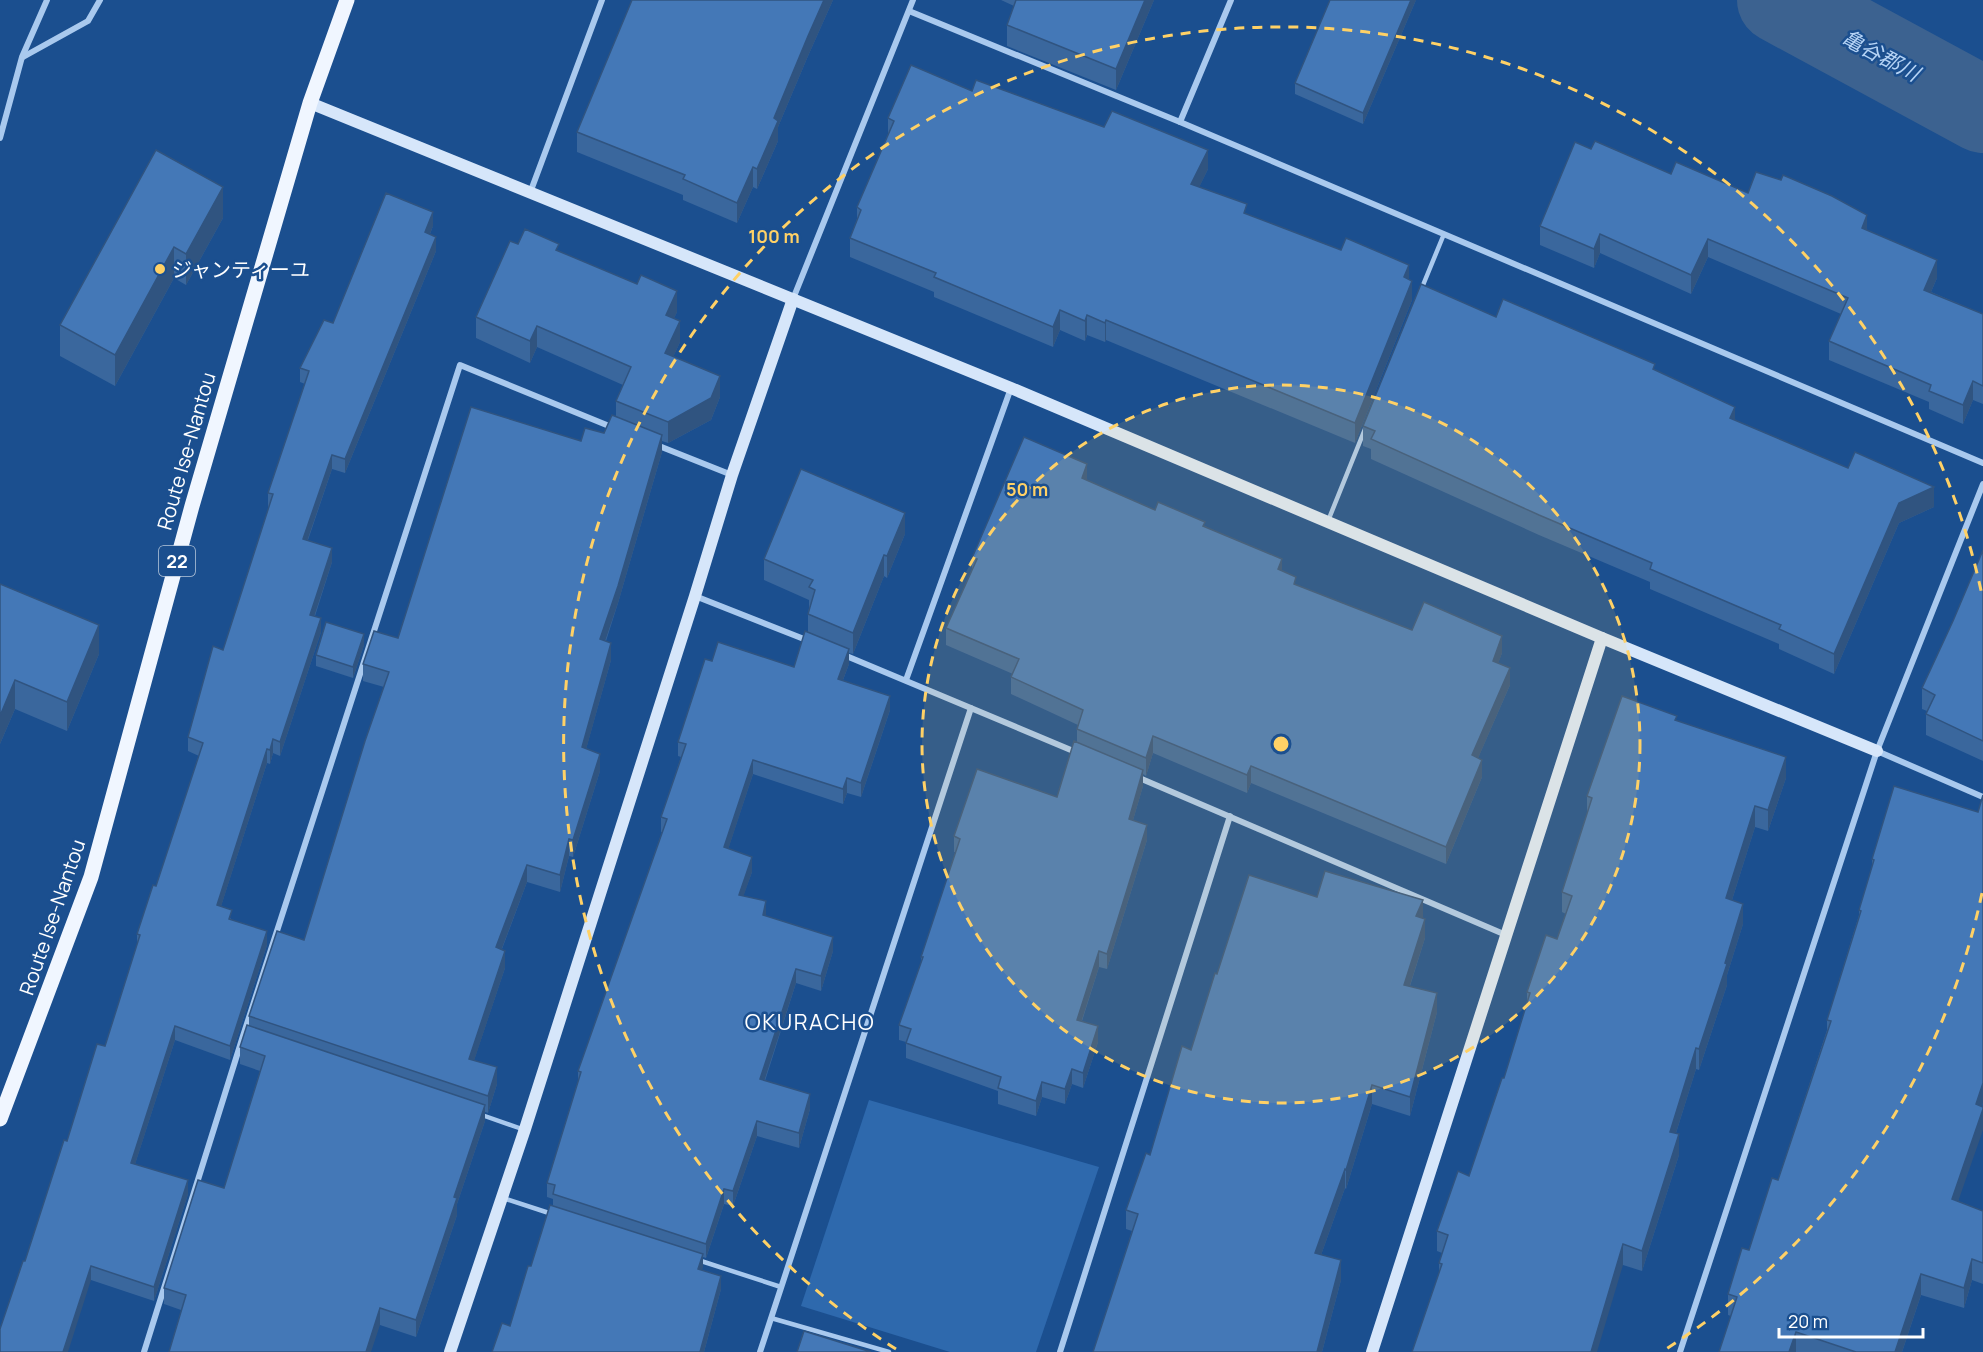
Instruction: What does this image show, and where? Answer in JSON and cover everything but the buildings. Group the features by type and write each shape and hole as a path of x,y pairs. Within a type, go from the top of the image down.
{"main road":[{"name":"Route Ise-Nantou","path":"0,1119 91,877 192,506 310,103 347,0"}],"street":[{"path":"0,138 22,57 47,0"},
{"path":"22,57 88,21 100,0"},
{"path":"530,193 602,0"},
{"path":"450,1352 525,1129 732,475 793,299 913,0"},
{"path":"1180,122 1231,0"},
{"path":"909,11 1180,122 1983,464"},
{"path":"310,103 1011,388 1983,797"},
{"path":"144,1352 243,1036 460,365 623,431"},
{"path":"906,680 1011,388"},
{"path":"645,440 732,475"},
{"path":"1680,1352 1877,751 1983,484"},
{"path":"695,596 817,644"},
{"path":"1372,1352 1602,638"},
{"path":"839,653 1090,758"},
{"path":"760,1352 971,708"},
{"path":"1133,776 1506,935"},
{"path":"1060,1352 1230,816"}],"lane":[{"path":"1417,301 1444,234"},
{"path":"1328,522 1368,422"},
{"path":"243,1036 254,1040"},
{"path":"468,1111 525,1129"},
{"path":"501,1197 557,1215"},
{"path":"691,1258 781,1287"},
{"path":"771,1318 889,1352"}],"shaded area":[{"path":"869,1100 1099,1167 1036,1352 950,1352 801,1306"}],"waterway":[{"name":"亀谷郡川","path":"1780,0 1983,110"}],"place":[{"name":"ジャンティーユ","path":"160,269"}],"district":[{"name":"OKURACHO","path":"810,1022"}]}
